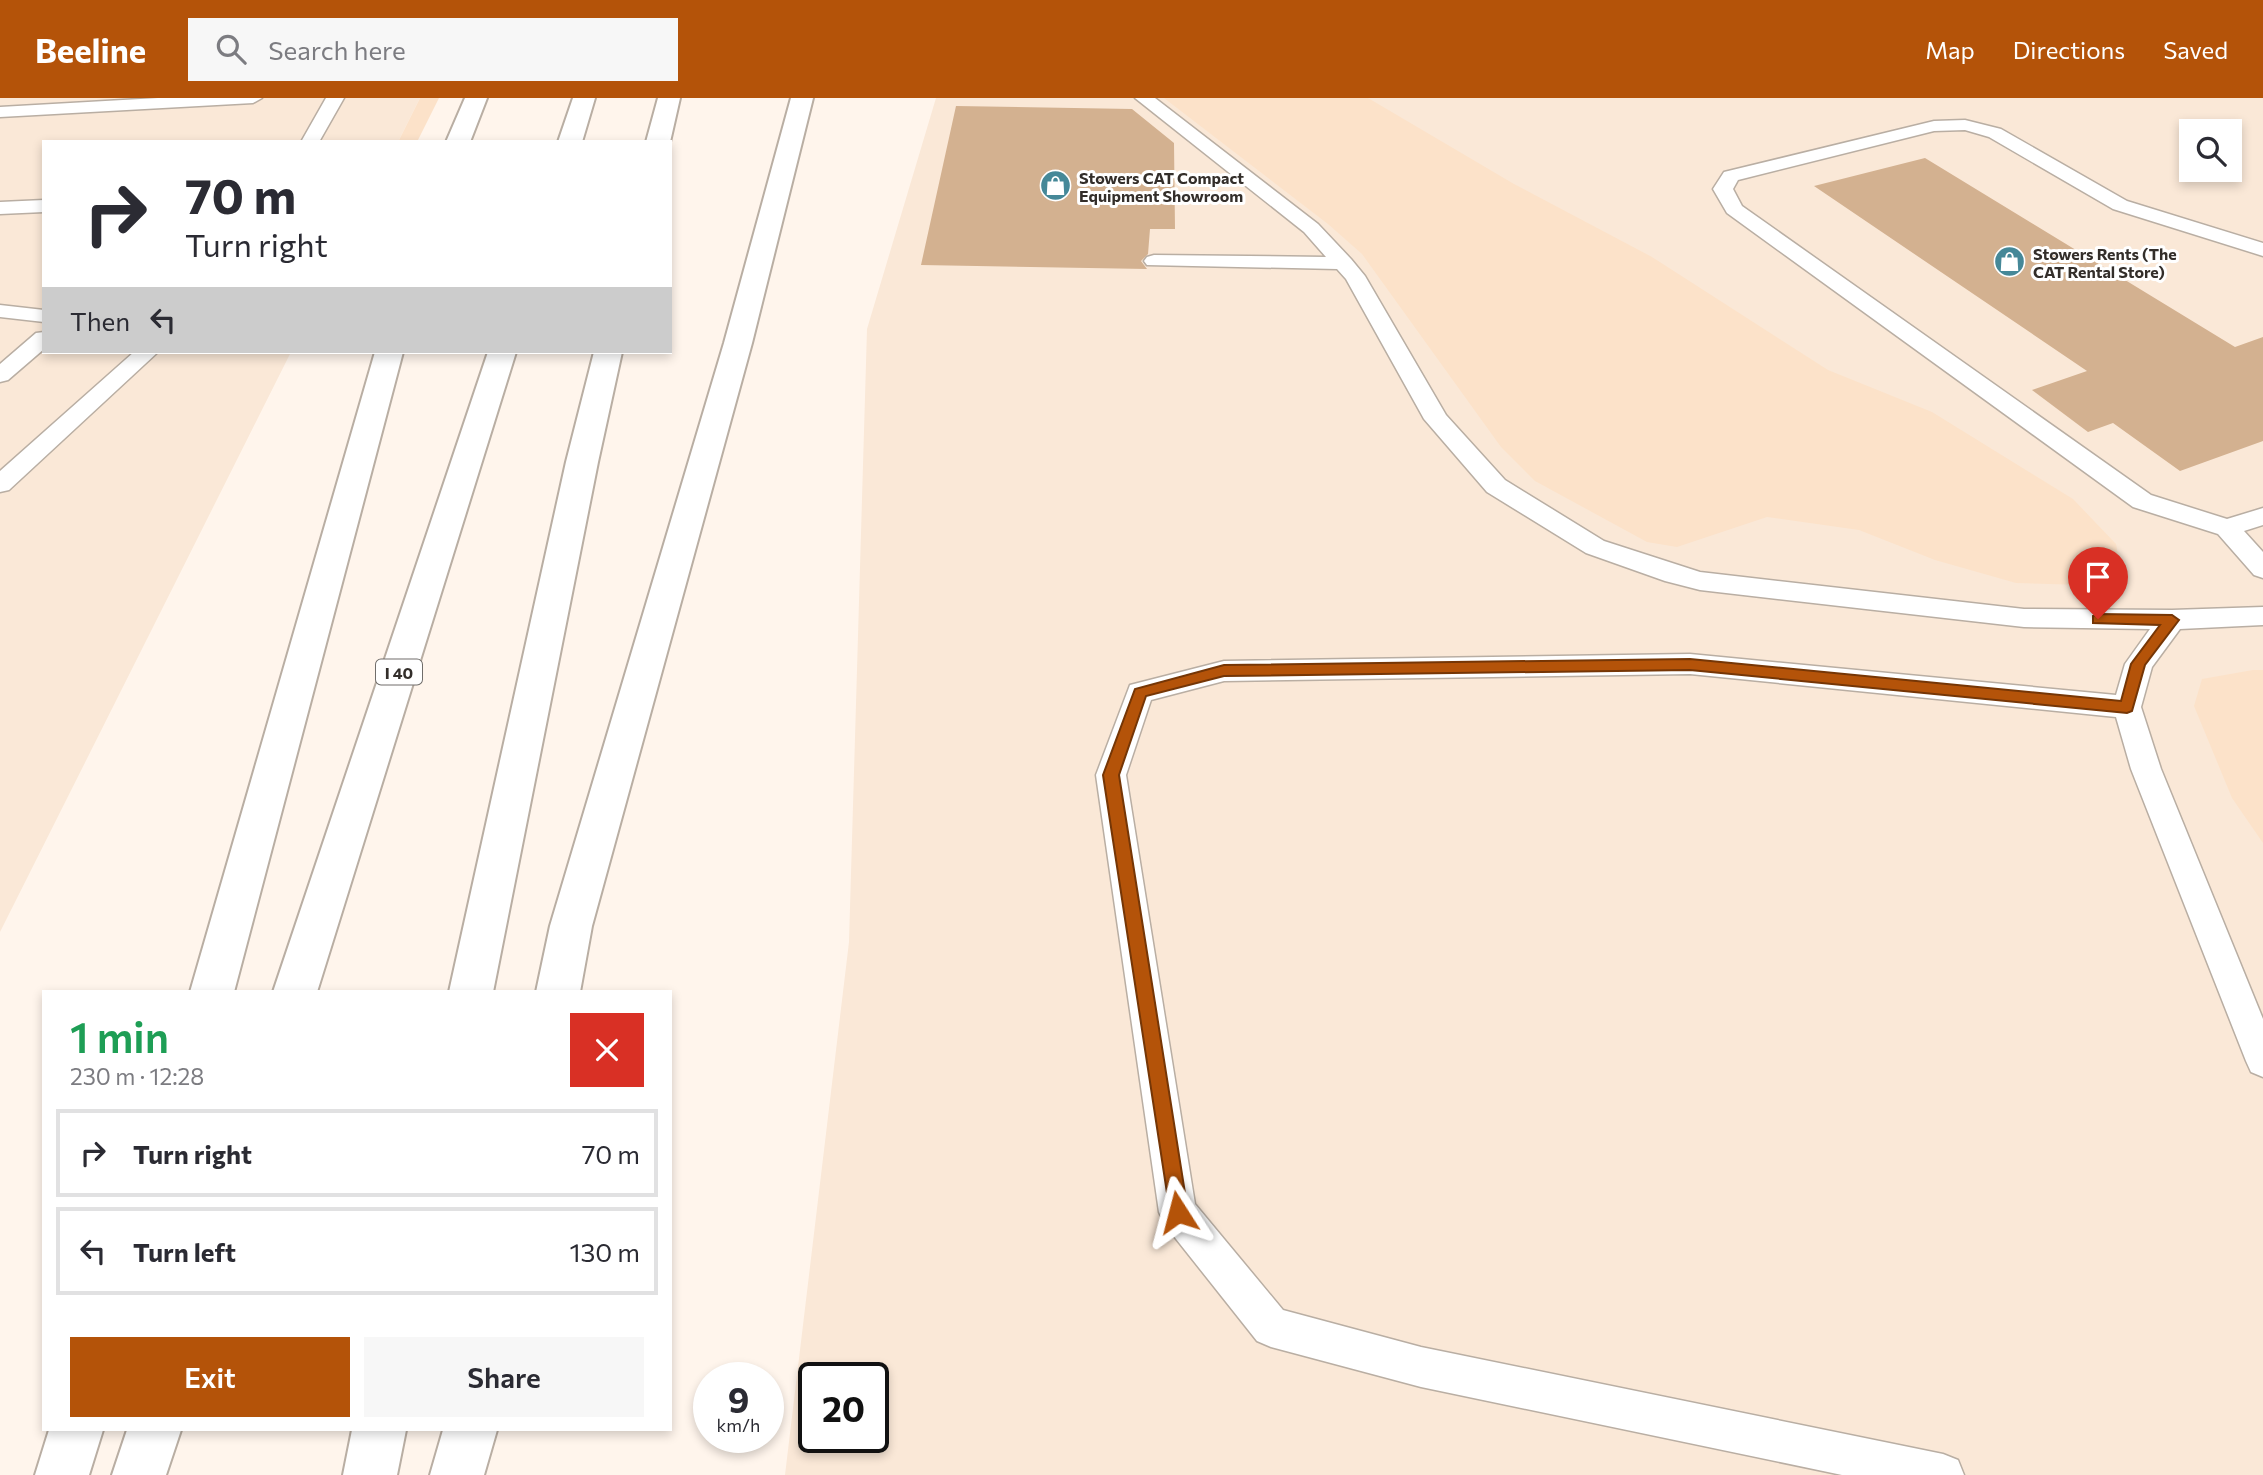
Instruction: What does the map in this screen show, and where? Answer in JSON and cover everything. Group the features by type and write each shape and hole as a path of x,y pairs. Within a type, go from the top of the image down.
{"highway":[{"path":"459,140 476,98"},
{"path":"571,140 584,98"},
{"path":"658,140 668,98"},
{"path":"558,990 571,926 734,356 802,98"},
{"path":"213,990 388,354"},
{"name":"I 40","path":"296,990 501,354"},
{"path":"471,990 579,475 608,354"},
{"path":"62,1475 76,1431"},
{"path":"139,1475 154,1431"},
{"path":"370,1475 379,1431"},
{"path":"457,1475 470,1431"}],"lane":[{"path":"0,111 253,98"},
{"path":"311,140 335,98"},
{"path":"1144,98 1311,228 1355,276 1436,419 1496,486 1595,547 1674,575 1700,581 2024,618 2172,620 2263,616"},
{"path":"2263,250 2120,205 1995,133 1965,125 1934,126 1731,176 1723,189 1734,209 2142,501 2227,528 2263,569"},
{"path":"0,208 42,206"},
{"path":"1154,261 1343,263"},
{"path":"0,311 42,316"},
{"path":"0,374 42,340"},
{"path":"0,484 145,354"},
{"path":"2227,528 2263,516"},
{"path":"2172,620 2138,664 2127,707 2146,769 2263,1061"},
{"path":"1943,1475 1421,1367 1271,1327 1178,1212 1111,775 1140,692 1224,671 1690,664 2127,707"}],"shaded area":[{"path":"0,98 420,98 399,140 42,140 42,354 290,354 0,932"},
{"path":"420,98 439,98 418,140 399,140"},
{"path":"936,98 2263,98 2263,1475 785,1475 798,1367 798,1453 889,1453 889,1362 799,1362 849,942 867,329"},
{"path":"1164,98 1368,98 1514,184 1652,257 1828,370 1932,412 2073,499 2116,544 2120,566 2100,582 2082,585 2016,583 1935,560 1859,530 1767,517 1677,547 1647,542 1535,481 1501,447 1362,254 1328,224"},
{"path":"2263,670 2263,843 2232,798 2194,706 2202,679"}],"building":[{"name":"Stowers CAT Compact Equipment Showroom","path":"956,106 1132,109 1174,143 1175,229 1150,229 1148,254 1141,261 1147,269 921,265"},
{"name":"Stowers Rents (The CAT Rental Store)","path":"1925,158 2235,347 2263,337 2263,441 2180,471 2113,423 2088,432 2032,390 2087,371 1814,186"}],"place":[{"name":"Stowers CAT Compact Equipment Showroom","path":"1056,186"},
{"name":"Stowers Rents (The CAT Rental Store)","path":"2010,262"}],"route":[{"path":"1178,1212 1111,775 1140,692 1224,671 1690,664 2127,707 2138,664 2172,620 2098,619"}]}
